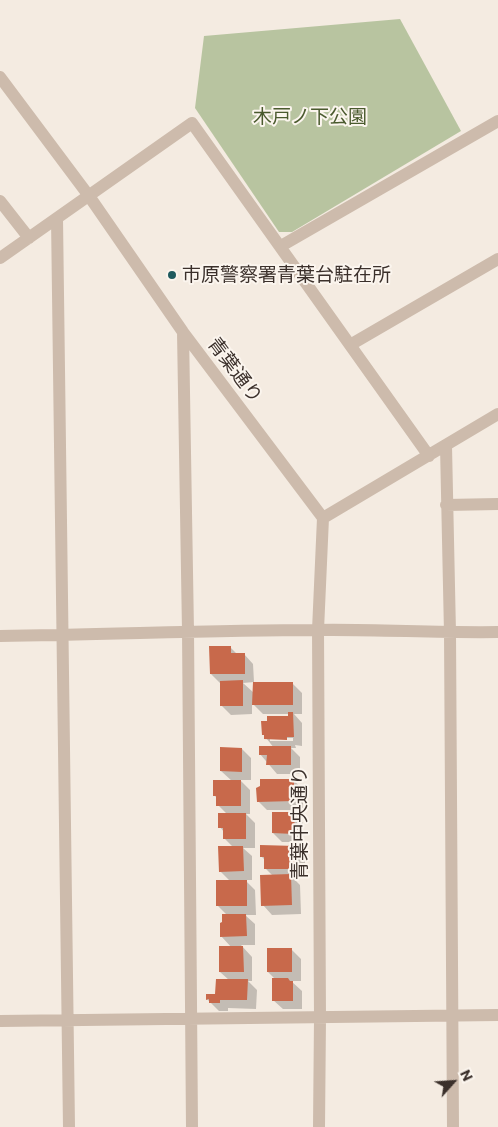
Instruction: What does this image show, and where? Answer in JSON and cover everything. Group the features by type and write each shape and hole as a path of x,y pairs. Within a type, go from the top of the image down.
{"street":[{"name":"青葉通り","path":"0,77 89,196 183,332 323,518"},
{"path":"281,246 498,121"},
{"path":"0,258 192,123 429,456"},
{"path":"0,201 29,238"},
{"path":"57,218 69,1127"},
{"path":"350,345 498,259"},
{"path":"183,332 188,631 192,1127"},
{"path":"323,518 498,414"},
{"path":"446,446 450,633 453,1127"},
{"path":"446,505 498,504"},
{"name":"青葉中央通り","path":"319,1127 318,630 323,518"},
{"path":"0,636 62,636 188,631 498,632"},
{"path":"0,1021 191,1017 320,1018 498,1015"}],"green space":[{"name":"木戸ノ下公園","path":"400,19 461,131 292,232 279,232 195,108 204,36"}],"building":[{"path":"209,646 231,646 231,653 245,653 245,674 210,674"},
{"path":"243,680 243,706 220,706 220,681"},
{"path":"253,682 293,682 293,705 252,705"},
{"path":"288,712 293,712 294,737 287,737 287,740 264,739 261,721 267,721 267,716 288,716"},
{"path":"259,746 291,746 291,765 266,765 267,755 259,755"},
{"path":"220,747 242,748 242,772 220,771"},
{"path":"260,779 294,779 294,801 257,802 256,788 260,786"},
{"path":"213,780 241,780 241,806 216,806 216,796 213,796"},
{"path":"272,812 295,812 294,834 272,833"},
{"path":"218,813 246,813 246,839 223,839 223,828 218,828"},
{"path":"260,845 296,846 296,866 289,866 289,869 264,869 264,857 260,857"},
{"path":"218,846 243,846 244,871 219,872"},
{"path":"291,874 292,905 261,906 260,875"},
{"path":"216,880 247,880 247,906 216,906"},
{"path":"222,914 246,914 247,936 220,937"},
{"path":"219,946 243,946 244,972 219,972"},
{"path":"267,948 292,948 292,972 267,972"},
{"path":"272,978 288,978 290,981 293,981 293,1001 272,1001"},
{"path":"216,979 248,979 247,1000 220,1000 220,1003 209,1003 209,999 206,1000 206,994 215,994"}],"place":[{"name":"市原警察署青葉台駐在所","path":"172,275"}]}
